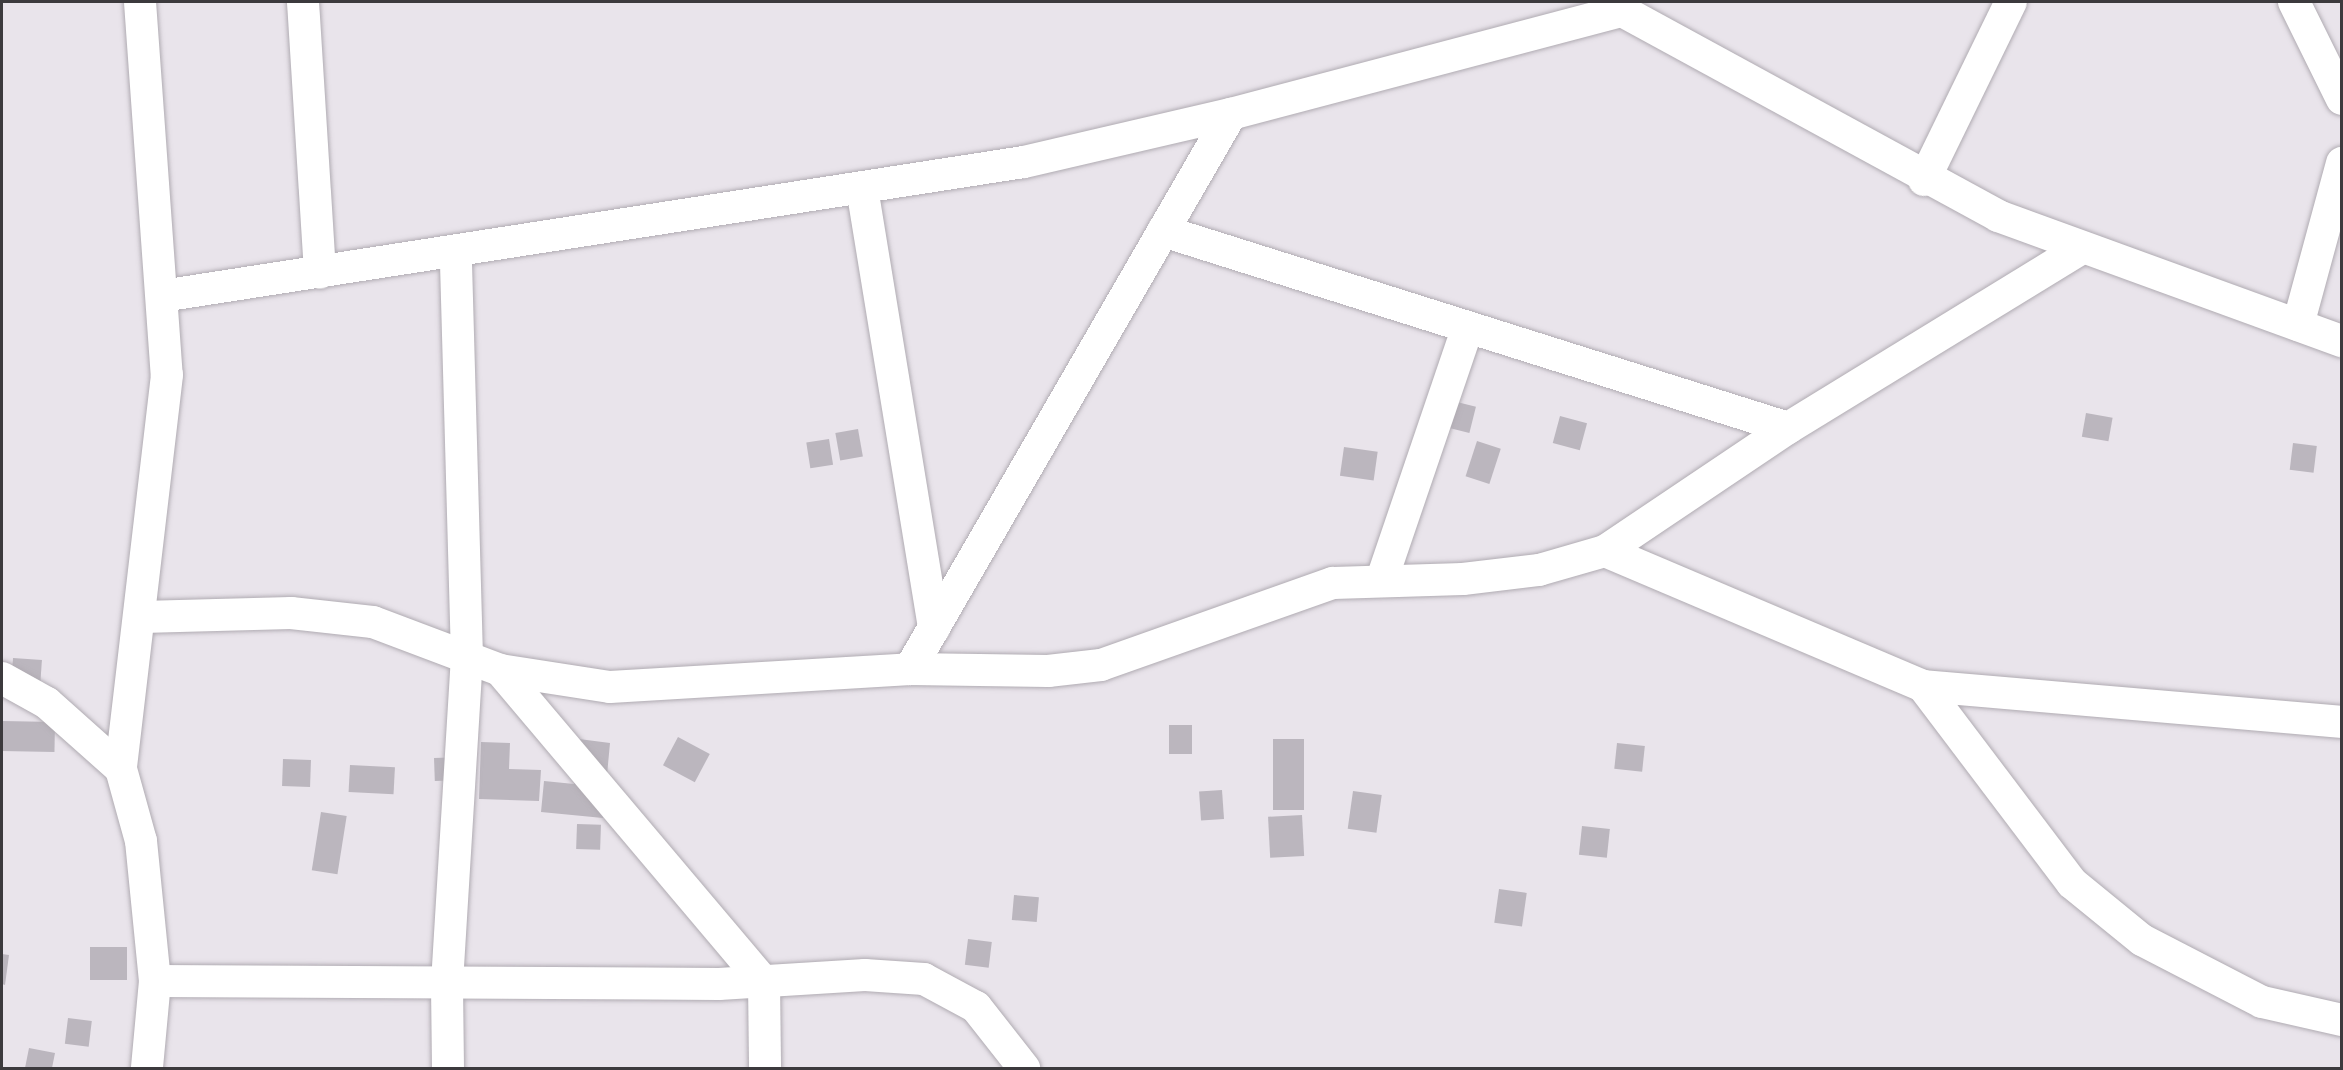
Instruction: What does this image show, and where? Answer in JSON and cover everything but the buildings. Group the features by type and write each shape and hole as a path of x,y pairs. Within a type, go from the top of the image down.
{"street":[{"path":"140,2 167,375 142,617 121,769 141,841 155,981 147,1068"},
{"path":"303,2 320,272"},
{"path":"1924,180 2011,2"},
{"path":"2294,2 2342,99"},
{"path":"162,296 1024,162 1231,114 1614,6 1924,180 2078,250 2342,341"},
{"path":"910,669 1231,114"},
{"path":"2298,326 2342,163"},
{"path":"862,188 934,628"},
{"path":"1163,231 1788,428"},
{"path":"142,617 291,613 373,622 500,670 610,687 670,687 910,669 1048,671 1101,665 1333,583 1382,579 1463,579 1539,570 1605,550 1788,428 2078,250"},
{"path":"448,1068 447,983 467,657 456,251"},
{"path":"1382,579 1468,327"},
{"path":"1605,550 1923,686 2342,723"},
{"path":"500,670 764,982 765,1068"},
{"path":"2,678 47,703 121,769"},
{"path":"1923,686 2072,883 2142,940 2262,1002 2342,1020"},
{"path":"155,981 764,982 865,975 924,979 976,1008 1024,1068"}]}
